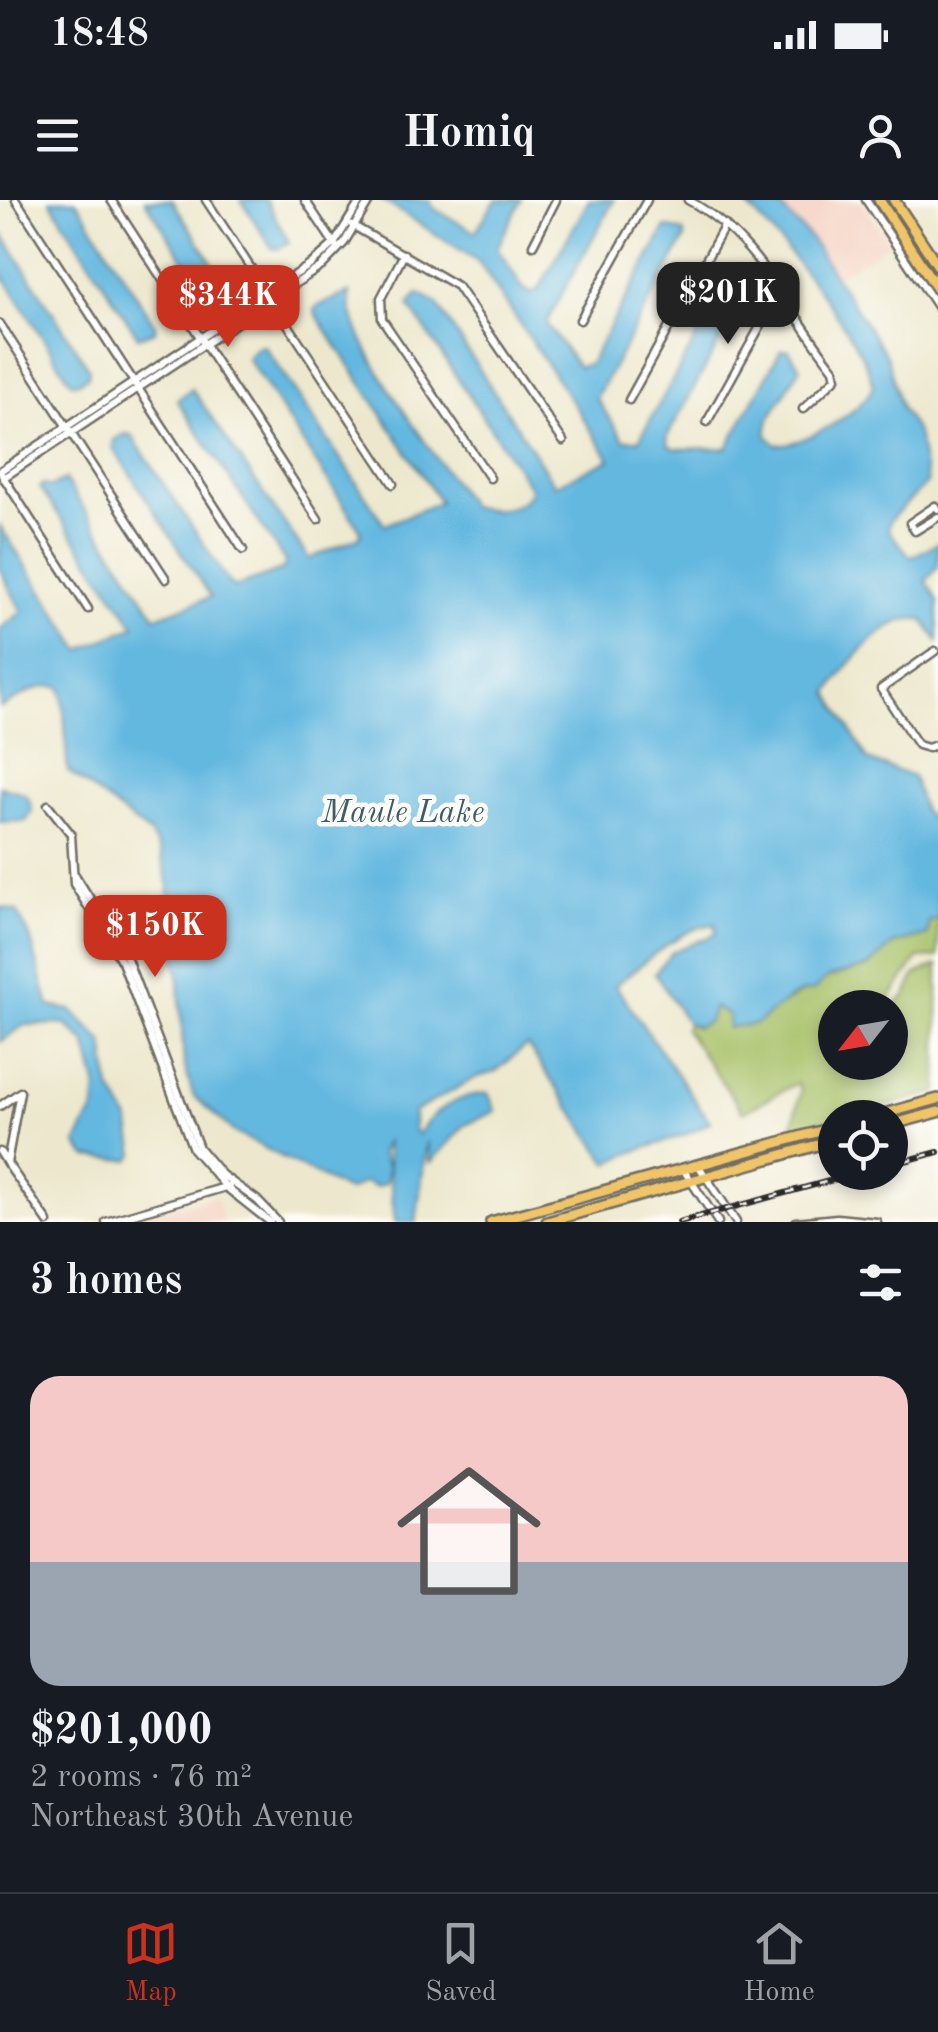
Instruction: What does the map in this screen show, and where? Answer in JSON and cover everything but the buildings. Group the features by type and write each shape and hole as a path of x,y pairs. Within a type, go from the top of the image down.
{"main road":[{"path":"878,200 887,222 938,290"},
{"path":"894,200 938,266"},
{"path":"908,1107 938,1099"},
{"path":"908,1120 938,1112"},
{"path":"491,1222 818,1132"},
{"path":"547,1222 818,1145"}],"street":[{"path":"16,200 243,550"},
{"path":"111,200 318,518"},
{"path":"206,200 393,484"},
{"path":"305,200 336,246"},
{"path":"88,609 1,474 269,297 336,246 370,200"},
{"path":"533,245 556,200"},
{"path":"580,320 647,200"},
{"path":"688,200 726,225 755,253 834,369 834,382 803,409"},
{"path":"866,200 887,222 938,308"},
{"path":"351,225 359,201"},
{"path":"887,222 902,212"},
{"path":"351,225 457,286 563,441"},
{"path":"629,400 726,225"},
{"path":"404,254 381,298 382,319 490,478"},
{"path":"707,422 781,289"},
{"path":"0,324 166,579"},
{"path":"938,509 935,506 911,522 915,530 938,517"},
{"path":"935,651 882,690 918,745 928,748 938,744"},
{"path":"48,805 71,834 74,874 126,956 194,1138 230,1186 274,1222"},
{"path":"0,1106 20,1092 7,1162"},
{"path":"0,1152 48,1222"},
{"path":"698,1165 736,1222"},
{"path":"684,1169 718,1222"},
{"path":"106,1222 230,1186"},
{"path":"796,1222 877,1222"}],"shaded area":[{"path":"774,200 860,200 889,243 837,277 812,240"},
{"path":"216,1196 223,1222 123,1222"}],"green space":[{"path":"938,919 938,957 918,958 896,990 818,990 818,1080 908,1080 908,991 915,975 938,965 938,1092 908,1100 818,1100 818,1125 791,1132 801,1091 797,1083 743,1112 685,1029 687,1023 697,1027 713,1007 729,1015 728,1027 770,1012 824,979 862,968 894,944 922,937 929,922"}],"water":[{"path":"50,200 76,200 156,326 155,331 138,337"},
{"path":"145,200 172,200 223,279 222,286 205,293"},
{"path":"241,200 266,200 289,242 272,248"},
{"name":"Maule Lake","path":"382,200 430,200 433,208 475,232 496,200 521,200 497,248 523,288 531,293 539,289 589,200 614,200 546,323 578,367 589,364 666,227 683,232 685,238 596,398 624,440 639,440 729,279 736,279 746,294 667,437 668,445 674,449 727,448 781,350 789,350 800,368 769,419 766,434 776,445 830,426 856,407 873,387 868,369 839,318 796,261 741,200 774,200 811,239 887,357 901,408 917,433 927,483 890,520 888,530 911,557 938,543 938,567 926,580 938,601 938,641 923,620 896,624 856,656 829,693 868,760 913,777 923,811 938,826 938,919 929,922 928,935 894,944 868,967 828,977 813,991 791,998 755,1024 728,1028 729,1015 714,1007 709,1021 697,1027 687,1023 655,973 672,952 716,934 715,924 688,932 615,985 710,1122 609,1164 527,1045 495,1072 477,1077 414,1112 414,1130 419,1134 439,1111 468,1097 488,1093 496,1111 465,1125 430,1163 427,1141 416,1222 395,1222 386,1142 381,1152 388,1168 386,1183 375,1187 365,1182 348,1191 234,1132 193,1095 184,1063 179,981 168,914 169,886 160,851 150,834 68,771 60,687 36,689 0,708 0,629 22,612 0,570 0,526 81,650 135,626 40,488 42,484 50,487 65,480 156,617 211,597 113,448 114,440 124,434 131,435 233,588 284,569 285,561 177,400 192,389 309,559 360,537 361,531 247,358 258,346 265,347 385,525 440,502 315,313 316,307 350,292 352,313 377,369 470,506 513,506 527,497 531,489 409,305 418,294 436,303 555,485 610,459 478,261"},
{"path":"0,230 89,369 88,376 77,383 71,382 0,271"},
{"path":"0,786 28,799 32,812 26,821 0,822"},
{"path":"0,907 17,911 30,937 49,1006 71,1010 104,1043 110,1087 129,1120 135,1154 130,1160 87,1157 76,1144 95,1108 97,1084 86,1043 65,1024 24,1025 0,1042"}],"railway":[{"path":"908,1160 938,1152"},
{"path":"679,1222 818,1184"}]}
